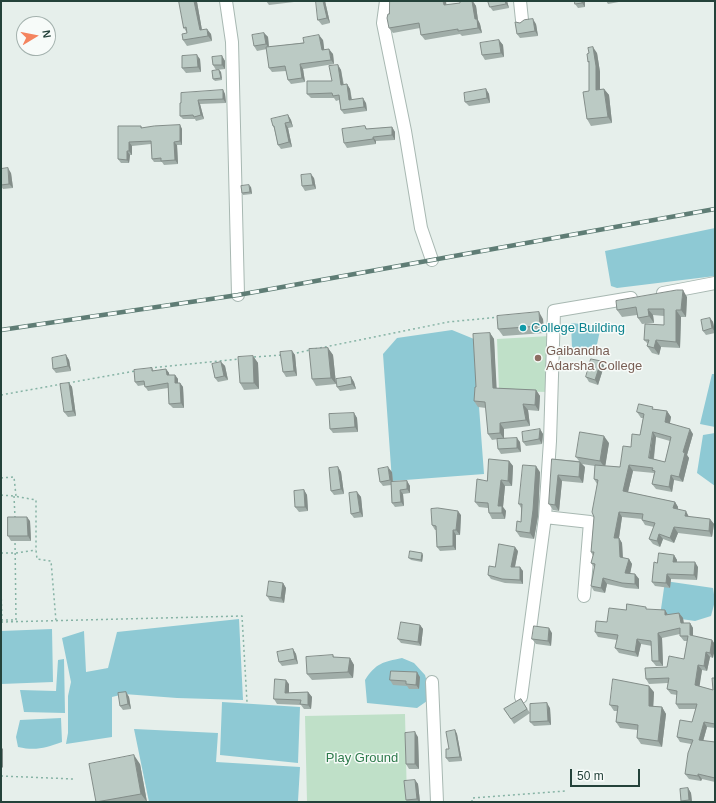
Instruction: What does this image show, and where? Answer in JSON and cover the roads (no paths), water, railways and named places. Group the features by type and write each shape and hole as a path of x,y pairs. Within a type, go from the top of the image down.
{"street":[{"path":"226,1 232,42 238,295"},
{"path":"386,1 383,23 405,131 421,228 432,260"},
{"path":"520,1 522,20"},
{"path":"521,698 545,517 550,441 554,310 715,284"},
{"path":"545,517 590,522 584,596"},
{"path":"432,682 437,802"}],"water":[{"path":"715,228 715,276 617,288 611,286 605,251"},
{"path":"571,323 601,326 596,349 572,348"},
{"path":"452,330 474,339 484,474 392,481 383,354 397,338"},
{"path":"712,374 715,374 715,427 700,424"},
{"path":"715,433 715,486 697,473 703,435"},
{"path":"665,581 713,588 715,601 711,616 695,621 660,616"},
{"path":"239,619 243,700 177,698 124,694 112,697 112,737 66,744 68,733 68,696 71,682 62,638 84,631 86,672 108,668 117,632"},
{"path":"52,629 53,682 1,684 1,631"},
{"path":"402,658 414,663 425,675 429,689 427,701 417,708 367,703 365,680 369,674 380,664"},
{"path":"64,659 65,713 24,712 20,690 56,691 58,660"},
{"path":"222,702 300,707 298,763 220,755"},
{"path":"61,718 62,742 40,748 30,749 18,747 16,737 20,720"},
{"path":"134,729 218,733 216,762 300,767 298,801 149,802"}],"railway":[{"path":"1,330 238,295 715,209"}],"place":[{"name":"College Building","path":"523,328"},
{"name":"Gaibandha Adarsha College","path":"538,358"}],"park label":[{"name":"Play Ground","path":"362,758"}]}
